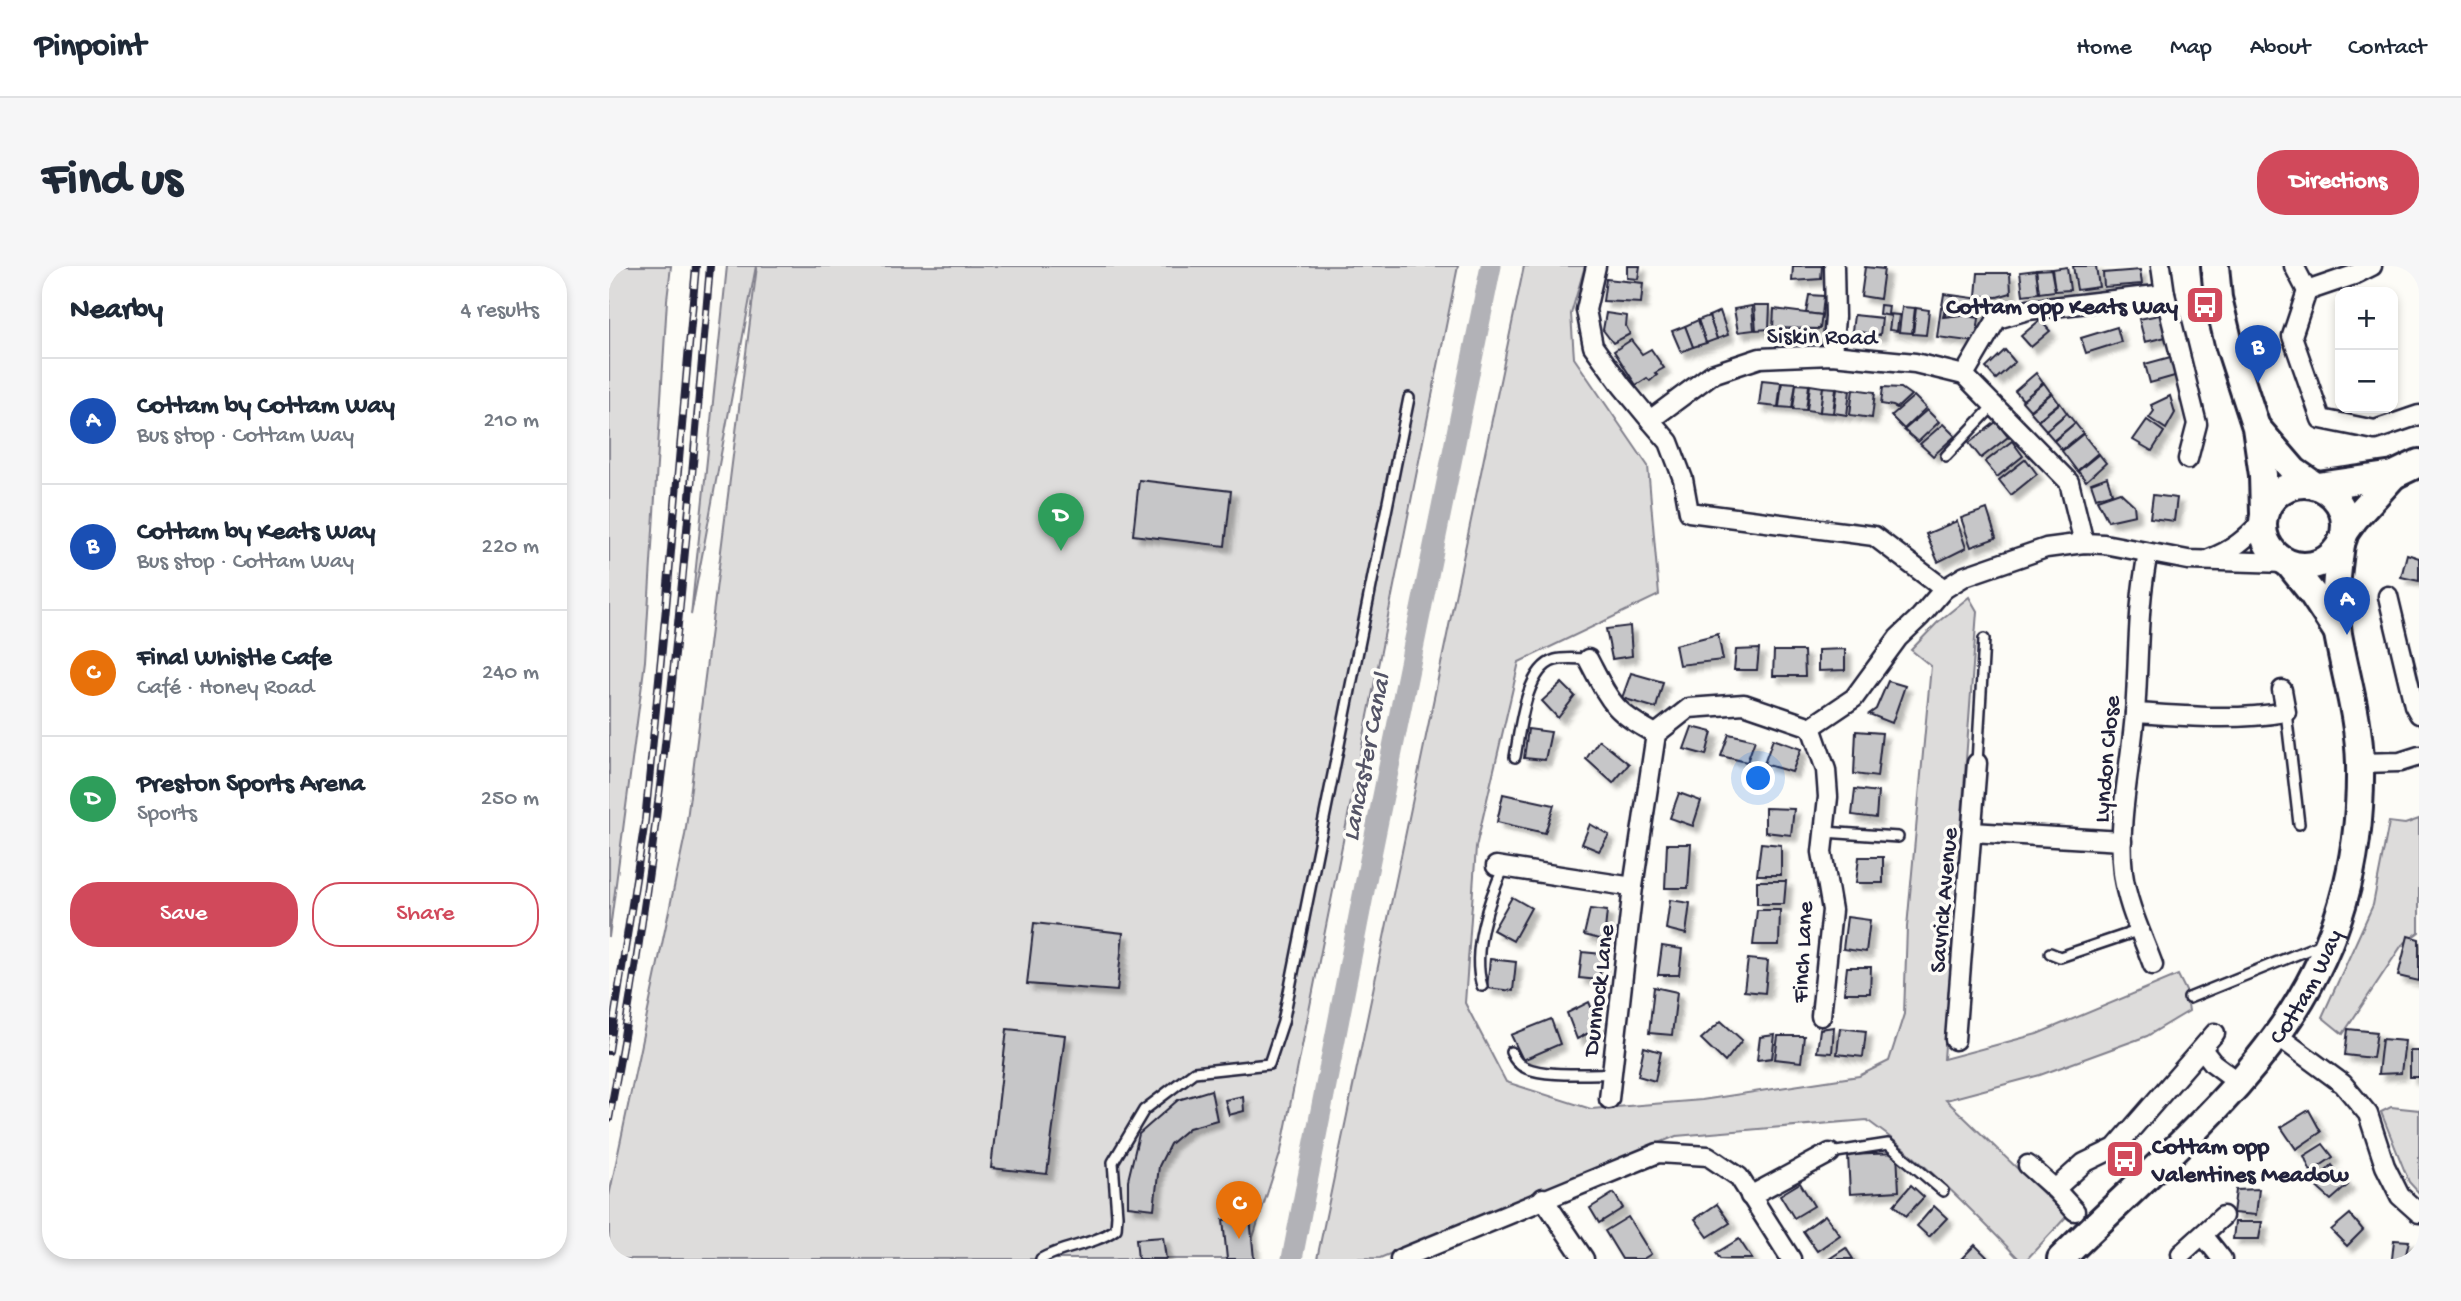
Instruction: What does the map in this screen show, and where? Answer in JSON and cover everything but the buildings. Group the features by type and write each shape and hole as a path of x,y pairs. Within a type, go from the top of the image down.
{"main road":[{"path":"2215,266 2218,298 2229,344 2256,427 2263,475 2263,533 2275,556 2288,564 2301,567 2313,566 2334,554 2354,517 2394,475"},
{"path":"2256,427 2294,471 2330,493 2340,504 2345,517 2343,538"},
{"path":"2263,516 2278,492 2289,486 2394,475 2419,463"},
{"name":"Cottam Way","path":"2061,1259 2240,1083 2278,1036 2312,980 2330,941 2348,887 2356,838 2360,763 2354,705 2338,632 2336,593 2343,538"},
{"name":"Cottam Way","path":"2288,564 2312,593 2338,632"}],"street":[{"path":"1596,266 1586,310 1593,346 1669,442 1683,479 1689,512 1874,536 1944,589"},
{"path":"1832,355 1835,317 1834,266"},
{"path":"2161,266 2165,294 2197,424 2187,459"},
{"path":"2294,266 2307,291 2292,336 2321,419 2375,430 2419,415"},
{"path":"2307,291 2354,275 2371,266"},
{"path":"2084,543 2069,482 1964,375 1997,319 2028,310 2165,294"},
{"name":"Siskin Road","path":"1650,420 1712,374 1760,358 1832,355 1915,363 1964,375"},
{"path":"2209,559 2232,549 2252,533 2263,516"},
{"path":"1588,659 1612,705 1631,721 1656,734 1689,708 1744,704 1811,727 1854,698 1898,638 1944,589 1965,576 2046,548 2084,543 2105,544 2187,560 2288,564"},
{"name":"Lyndon Close","path":"2148,553 2140,607 2135,713 2122,841 2123,875 2131,907 2153,965"},
{"path":"2388,596 2414,705 2419,714"},
{"path":"2135,713 2235,718 2286,712 2282,690"},
{"name":"Finch Lane","path":"1811,727 1826,770 1828,797 1822,852 1832,909 1821,1016"},
{"name":"Dunnock Lane","path":"1609,1099 1633,887 1656,734"},
{"path":"2360,763 2400,762 2419,756"},
{"name":"Savrick Avenue","path":"1955,1040 1977,763"},
{"path":"1972,832 2122,841"},
{"path":"1500,866 1633,887"},
{"path":"2055,1189 2084,1163 2115,1148 2215,1033"},
{"path":"2278,1036 2343,1084 2368,1114 2385,1166 2400,1196 2419,1213"},
{"path":"2202,1049 2213,1063 2240,1083"},
{"path":"1400,1259 1658,1153 1708,1156 1739,1177 1791,1259"},
{"path":"1750,1196 1830,1153"},
{"path":"2028,1165 2075,1211"},
{"path":"1543,1198 1584,1259"},
{"path":"2181,1254 2223,1216"},
{"path":"2203,1235 2222,1259"}],"lane":[{"path":"1041,1259 1064,1248 1105,1237 1116,1229 1113,1162 1144,1110 1194,1072 1269,1064 1283,1022 1409,398"},
{"path":"1946,456 1993,406"},
{"path":"1977,763 1984,639"},
{"path":"1515,757 1528,692 1540,670 1554,660 1588,659"},
{"path":"2286,712 2299,824"},
{"path":"1824,832 1898,837"},
{"path":"1482,986 1477,971 1480,946 1500,866"},
{"path":"2050,953 2060,957 2140,930"},
{"path":"2189,998 2330,941"},
{"path":"1511,1052 1515,1060 1525,1068 1544,1072 1611,1073"},
{"path":"1830,1153 1888,1144 1943,1191"}],"shaded area":[{"path":"614,266 671,266 645,661 609,937 609,292"},
{"path":"727,266 756,266 691,615"},
{"path":"757,266 1458,266 1281,1151 1246,1259 609,1259 609,1196 685,835"},
{"path":"1524,266 1585,266 1571,314 1574,358 1648,466 1659,595 1519,662 1476,847 1465,1003 1506,1082 1591,1109 1702,1100 1859,1076 1889,1061 1904,1014 1907,927 1931,666 1911,650 1938,622 1969,597 1977,611 1944,1059 2037,1034 2178,975 2186,991 2189,1011 2147,1036 2040,1075 1946,1100 2067,1216 2027,1259 2019,1259 1927,1168 1867,1120 1676,1136 1380,1258 1317,1259"},
{"path":"2419,819 2419,932 2402,945 2343,1034 2322,1017 2373,905 2389,822 2405,824"},
{"path":"2391,1107 2419,1110 2419,1193 2409,1182 2381,1112"}],"waterway":[{"name":"Lancaster Canal","path":"1292,1259 1491,266"}],"railway":[{"path":"609,1051 645,821 696,266"},
{"path":"609,1119 644,907 671,694 710,266"}],"place":[{"name":"Cottam opp Keats Way","path":"2205,305"},
{"name":"Cottam by Keats Way","path":"2258,383"},
{"name":"Preston Sports Arena","path":"1061,551"},
{"name":"Cottam by Cottam Way","path":"2347,635"},
{"name":"Cottam opp Valentines Meadow","path":"2125,1159"},
{"name":"Final Whistle Cafe","path":"1239,1239"}]}
